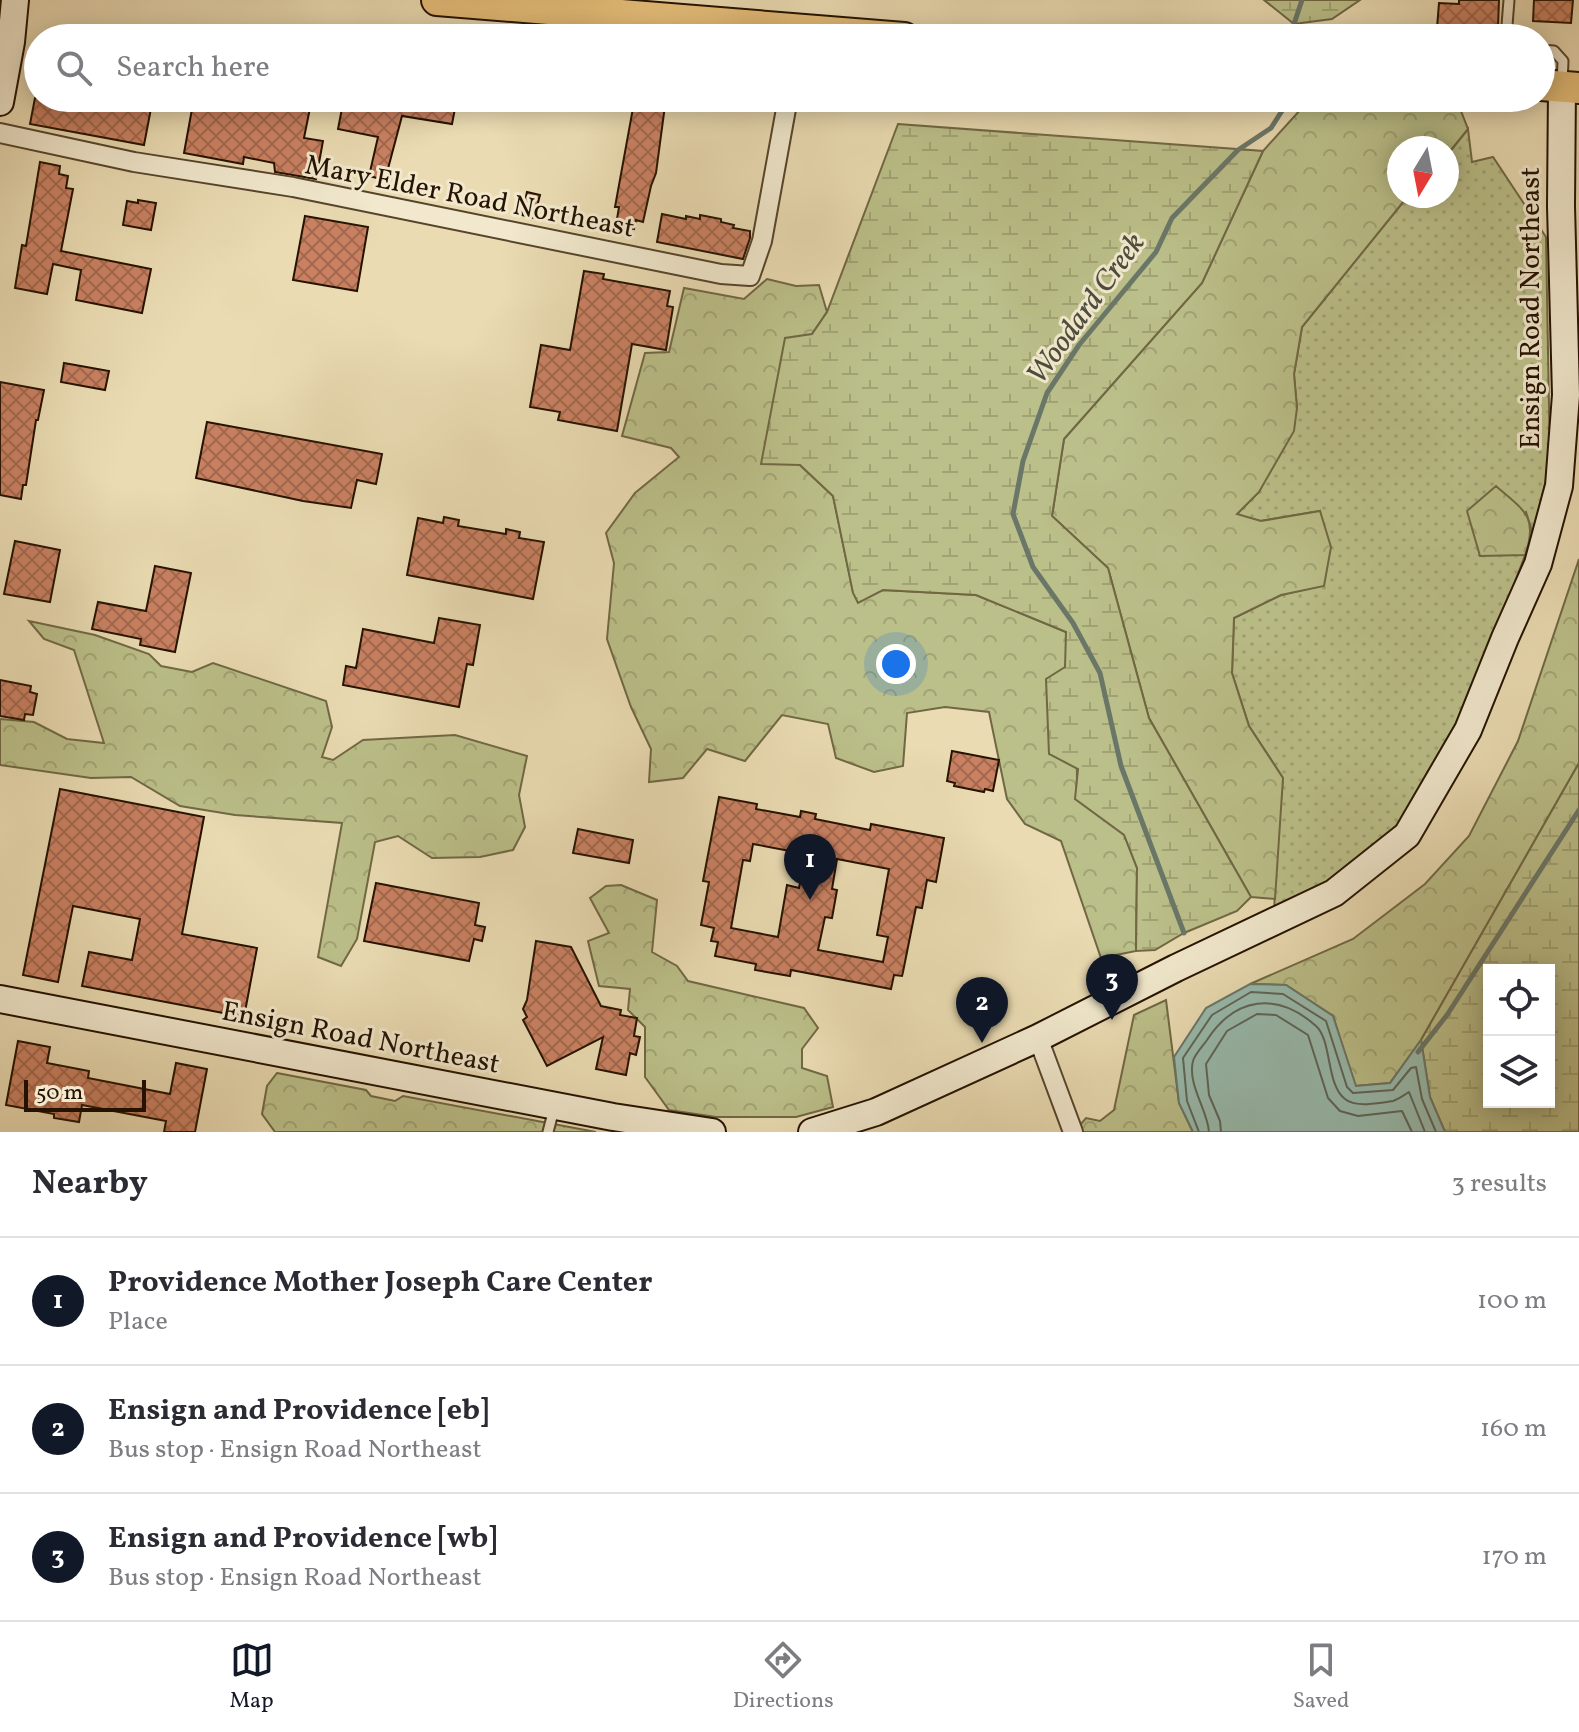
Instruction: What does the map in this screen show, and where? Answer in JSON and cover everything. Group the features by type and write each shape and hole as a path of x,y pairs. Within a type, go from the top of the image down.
{"main road":[{"path":"437,0 693,24"}],"street":[{"path":"0,102 15,0"},
{"name":"Ensign Road Northeast","path":"812,1132 876,1112 1038,1038 1334,893 1407,835 1468,730 1538,564 1559,486 1566,395 1561,86"},
{"name":"Mary Elder Road Northeast","path":"0,133 134,162 293,187 721,274 750,276 762,241 785,112"},
{"name":"Ensign Road Northeast","path":"0,999 555,1106 712,1132"},
{"path":"1038,1038 1073,1132"}],"lane":[{"path":"1507,24 1509,0"},
{"path":"1555,52 1563,61 1561,86"},
{"path":"548,1132 555,1106"}],"green space":[{"path":"1264,0 1360,0 1332,19 1294,24"},
{"path":"1298,112 1461,112 1468,129 1459,140 1459,136 1387,136 1387,208 1398,208 1302,327 1294,374 1297,408 1294,431 1259,492 1237,514 1261,521 1320,511 1331,547 1324,586 1281,595 1234,618 1232,673 1249,726 1283,778 1275,899 1251,897 1149,718 1108,568 1052,516 1064,439 1202,283 1263,151"},
{"path":"898,124 1263,151 1202,283 1064,439 1052,516 1108,568 1149,718 1251,897 1237,911 1184,933 1155,950 1136,951 1137,868 1124,835 1075,799 1078,769 1049,754 1046,679 1065,667 1066,632 976,595 883,590 858,603 853,593 833,496 800,465 761,464 785,338 812,334 827,312"},
{"path":"1468,129 1472,162 1493,157 1546,237 1550,464 1533,534 1526,512 1480,555 1525,555 1460,730 1403,827 1339,882 1274,917 1283,778 1249,726 1232,673 1234,618 1281,595 1324,585 1320,511 1260,521 1236,515 1259,492 1297,408 1294,374 1302,327 1398,208 1459,208 1459,140"},
{"path":"767,279 796,286 819,285 827,312 812,334 800,465 833,496 853,592 883,590 976,595 1066,632 1076,757 1076,799 1124,834 1137,868 1136,951 1101,958 1061,841 1025,824 1007,799 989,712 945,707 907,713 903,766 874,772 836,758 828,724 782,715 745,761 707,749 683,778 649,782 651,749 631,707 607,639 614,563 606,533 635,493 679,457 671,448 622,436 645,353 669,352 684,288 744,299"},
{"path":"1496,486 1521,508 1529,522 1529,542 1525,555 1480,556 1467,511"},
{"path":"1579,559 1579,763 1421,1040 1390,1083 1355,1086 1333,1016 1286,985 1250,984 1353,939 1425,884 1469,836 1518,741"},
{"path":"29,621 95,635 149,654 161,666 192,672 213,663 326,701 332,727 322,757 333,760 363,740 455,735 527,756 519,795 525,827 513,850 480,857 432,858 398,836 375,842 357,939 341,966 318,957 342,823 235,815 180,806 131,777 91,778 0,765 0,719 34,722 67,739 104,743 74,650 44,639"},
{"path":"1579,763 1579,1132 1445,1132 1430,1097 1421,1040"},
{"path":"621,885 657,900 652,952 677,966 688,981 804,1008 818,1028 802,1049 802,1068 827,1076 833,1107 796,1117 716,1117 669,1110 645,1077 645,1027 628,1010 630,989 599,986 588,941 609,933 590,898 606,886"},
{"path":"1166,1000 1179,1103 1193,1132 1074,1132 1086,1118 1100,1121 1114,1110 1134,1015"},
{"path":"277,1073 366,1090 371,1096 395,1101 403,1096 596,1132 275,1132 262,1114 267,1086"}],"water":[{"path":"1250,984 1286,985 1333,1016 1356,1086 1390,1083 1421,1040 1430,1097 1445,1132 1193,1132 1179,1103 1174,1057 1206,1008"}],"building":[{"path":"1459,0 1499,0 1498,24 1437,24 1439,3 1459,4"},
{"path":"1534,0 1573,0 1571,23 1533,21"},
{"path":"32,112 150,112 144,145 30,124"},
{"path":"191,112 309,112 304,138 323,141 316,179 275,172 274,163 244,157 243,164 184,153"},
{"path":"341,112 454,112 452,124 402,116 385,180 369,176 378,137 338,129"},
{"path":"632,112 664,112 656,173 643,222 636,220 634,229 616,225 619,207 615,207"},
{"path":"40,162 60,166 59,174 68,176 66,188 73,189 61,251 151,269 142,313 76,300 81,270 53,264 47,294 15,288 22,245 26,246"},
{"path":"527,192 540,195 534,218 522,215"},
{"path":"138,200 156,203 151,230 123,225 127,201 138,203"},
{"path":"662,214 686,219 686,216 700,219 700,215 721,219 721,222 734,225 733,228 750,231 743,259 657,242"},
{"path":"305,216 368,227 357,291 293,280"},
{"path":"584,271 604,274 603,279 670,291 667,306 673,307 666,350 632,344 617,431 558,420 560,412 530,407 541,345 570,350"},
{"path":"64,363 109,371 105,390 61,382"},
{"path":"0,382 44,390 21,499 0,495"},
{"path":"207,422 382,454 376,484 357,480 351,508 196,478"},
{"path":"444,517 459,520 458,526 506,534 506,529 520,532 519,538 544,542 533,599 407,575 418,518 443,523"},
{"path":"15,541 60,550 50,602 4,594"},
{"path":"155,566 191,573 175,652 140,645 141,639 92,629 98,602 146,611"},
{"path":"439,618 480,625 473,665 467,664 459,707 343,685 346,666 356,668 363,629 434,643"},
{"path":"0,680 31,686 30,692 37,694 33,715 25,714 24,720 0,716"},
{"path":"952,751 999,760 993,791 954,786 955,783 947,781"},
{"path":"60,789 204,817 182,934 257,948 244,1017 82,986 89,952 132,960 140,919 73,906 58,982 23,975"},
{"path":"719,797 757,804 756,809 800,817 801,811 816,814 815,819 870,830 871,824 944,838 936,882 927,880 922,908 916,907 902,976 894,975 891,989 791,970 790,976 755,970 756,964 715,956 718,942 711,941 714,928 701,925 709,882 703,881","holes":["753,844 806,854 799,888 787,885 778,937 731,928 743,860 750,861","837,859 889,869 877,935 888,937 883,962 818,950 825,917 832,918 837,890 832,889"]},
{"path":"578,829 633,840 629,863 573,853"},
{"path":"376,883 479,903 475,925 485,927 482,941 474,939 469,961 364,941"},
{"path":"536,941 571,947 601,1006 621,1010 620,1015 637,1018 634,1036 640,1037 636,1055 630,1053 626,1075 596,1069 603,1037 547,1066 523,1020 527,1017 523,1009"},
{"path":"18,1041 50,1047 47,1063 89,1071 88,1078 170,1094 176,1063 207,1069 195,1132 164,1132 166,1121 82,1105 79,1122 6,1105"}],"waterway":[{"name":"Woodard Creek","path":"1294,24 1302,0"},
{"name":"Woodard Creek","path":"1184,933 1121,766 1100,673 1073,623 1033,567 1013,514 1023,461 1047,393 1079,345 1156,252 1172,218 1238,150 1271,128 1281,112"},
{"path":"1418,1052 1447,1015 1579,810"}],"place":[{"name":"Providence Mother Joseph Care Center","path":"810,900"},
{"name":"Ensign and Providence [wb]","path":"1112,1020"},
{"name":"Ensign and Providence [eb]","path":"982,1043"}]}
